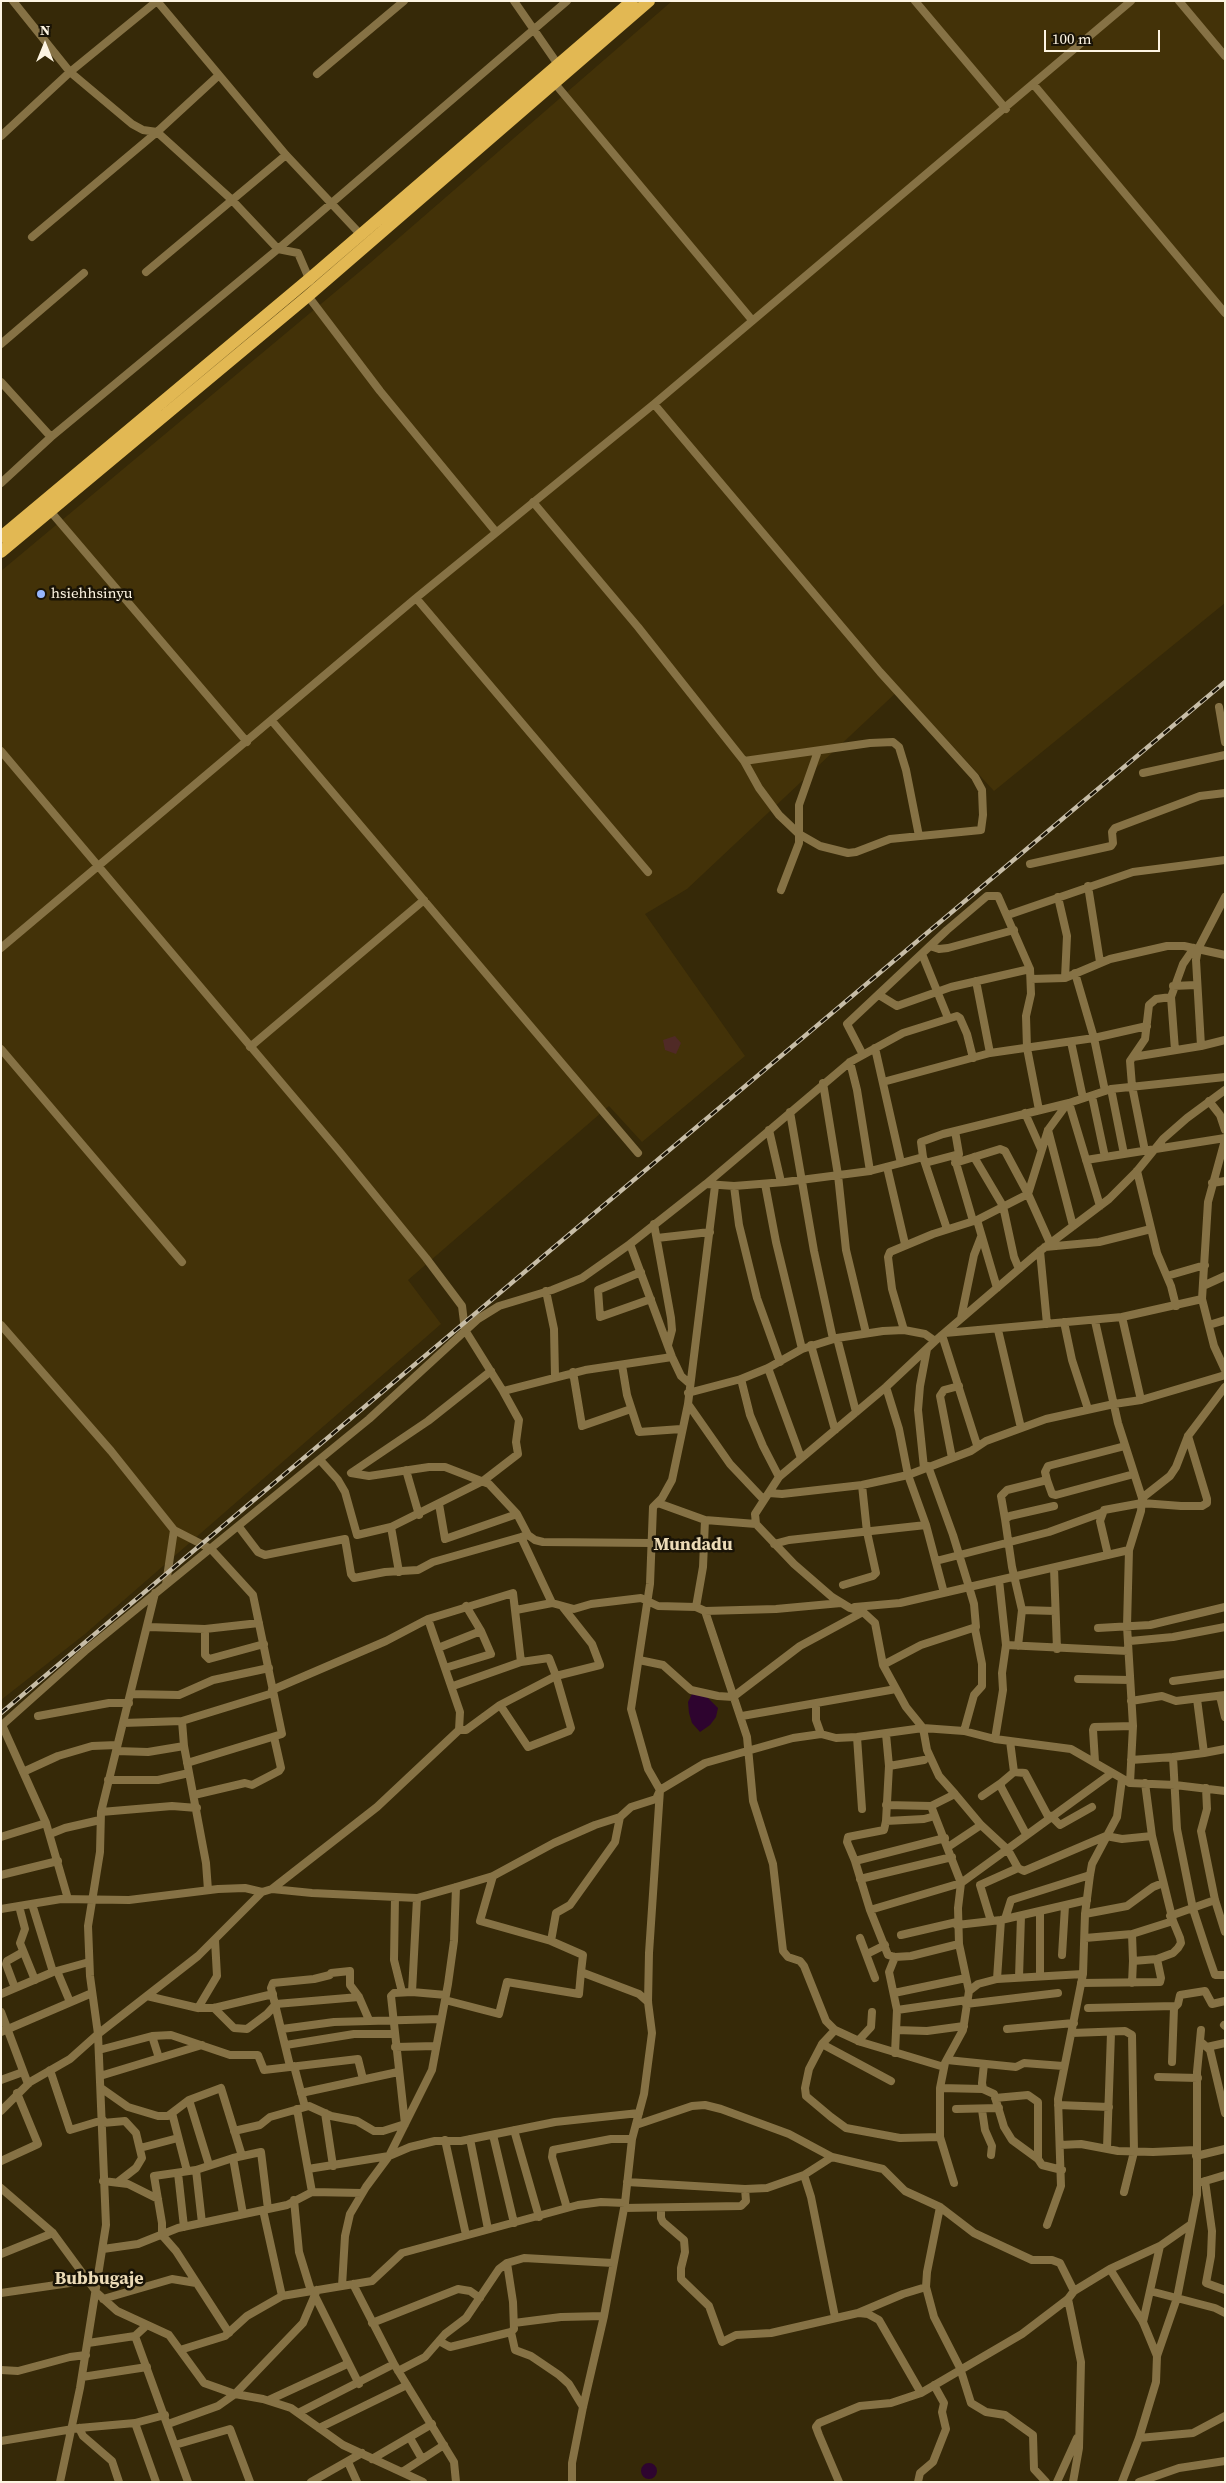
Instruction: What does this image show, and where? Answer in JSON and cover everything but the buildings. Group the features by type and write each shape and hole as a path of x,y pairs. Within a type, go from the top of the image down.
{"main road":[{"path":"1,552 51,512 551,80 559,66 632,1"},
{"path":"1,537 311,288 361,235 649,1"}],"street":[{"path":"13,1 70,72 132,124 143,130 157,132 231,198 278,249 298,253 311,288 380,391 496,532"},
{"path":"1,136 70,72 157,1 286,155 361,235"},
{"path":"317,74 404,1"},
{"path":"514,1 559,66"},
{"path":"1,482 51,437 278,249 567,1"},
{"path":"914,1 1006,109"},
{"path":"1,948 416,598 654,404 1006,109 1131,1"},
{"path":"1179,1 1225,56"},
{"path":"32,237 157,132 219,75"},
{"path":"551,80 752,320"},
{"path":"1034,85 1225,313"},
{"path":"146,272 231,198 286,155"},
{"path":"1,344 84,273"},
{"path":"1,382 51,437"},
{"path":"533,502 638,626 744,761 759,788 778,815 799,834 820,846 848,853 856,852 890,839 981,830 983,815 980,784 874,664 654,404"},
{"path":"51,512 247,742"},
{"path":"416,598 648,872"},
{"path":"1219,707 1225,742"},
{"path":"272,721 638,1153"},
{"path":"744,761 887,741 900,747 919,836"},
{"path":"1,751 426,1258 462,1306 465,1330 519,1420 516,1442 518,1454 483,1481 419,1515 391,1527 345,1539 265,1555 258,1552 239,1527"},
{"path":"782,890 799,843 800,805 818,751"},
{"path":"1144,773 1225,755"},
{"path":"1030,864 1111,846 1113,844 1112,832 1115,828 1200,796 1225,794"},
{"path":"1008,915 1133,872 1225,860"},
{"path":"1088,886 1100,962"},
{"path":"862,1054 847,1024 930,946 987,896 998,896 1030,968 1029,1005 1026,1016 1027,1048 1039,1110"},
{"path":"1058,897 1067,936 1065,978"},
{"path":"1175,1050 1171,997 1173,986 1183,964 1196,949 1225,897"},
{"path":"250,1047 424,900"},
{"path":"930,946 939,949 948,948 1014,930"},
{"path":"1031,979 1065,978 1100,962 1167,946 1225,955"},
{"path":"1196,949 1196,984 1201,1046"},
{"path":"922,954 948,1018"},
{"path":"879,995 897,1006 936,992 1030,968"},
{"path":"1075,973 1124,1154"},
{"path":"976,981 990,1053"},
{"path":"1173,986 1196,984"},
{"path":"1145,1151 1129,1062 1145,1039 1149,1005 1156,1000 1171,997"},
{"path":"68,1899 46,1823 2,1726 85,1651 369,1419 465,1330 499,1306 546,1292 582,1278 630,1244 706,1184 850,1062 903,1033 957,1016 960,1018 973,1058"},
{"path":"883,1082 990,1053 1071,1042 1147,1026"},
{"path":"1133,1057 1201,1046 1225,1040"},
{"path":"1071,1042 1105,1157"},
{"path":"874,1048 902,1163"},
{"path":"1,1050 182,1262"},
{"path":"850,1062 857,1090 870,1171"},
{"path":"947,1230 924,1160 920,1144 922,1140 1069,1103 1108,1090 1225,1076"},
{"path":"823,1083 838,1175 846,1250 866,1333"},
{"path":"1152,1836 1122,1840 1106,1836 1024,1871 1018,1868 1008,1850 981,1825 939,1776 928,1750 923,1728 906,1707 883,1665 875,1622 864,1612 840,1603 794,1564 756,1524 755,1514 780,1477 801,1458 886,1387 927,1348 1045,1247 1100,1206 1137,1171 1169,1134 1225,1090"},
{"path":"1209,1101 1220,1115 1225,1130"},
{"path":"904,1330 892,1288 888,1257 890,1252 905,1244 975,1221 1028,1194 1048,1130 1069,1103"},
{"path":"1069,1103 1100,1206"},
{"path":"790,1112 814,1251 835,1338 856,1412"},
{"path":"1026,1113 1041,1149"},
{"path":"769,1130 781,1182"},
{"path":"1048,1130 1073,1226"},
{"path":"954,1160 960,1153 955,1131"},
{"path":"1086,1160 1225,1139 1208,1202 1202,1300 1214,1346 1225,1370"},
{"path":"706,1184 734,1186 803,1180 870,1171 887,1166 924,1160 954,1160 1003,1150 1028,1194 1045,1247 1047,1324"},
{"path":"974,1157 1003,1206 1014,1257 1020,1269"},
{"path":"954,1160 997,1288"},
{"path":"887,1166 905,1244"},
{"path":"1137,1171 1150,1228 1176,1306"},
{"path":"1212,1183 1225,1181"},
{"path":"765,1184 776,1242 802,1348"},
{"path":"572,2482 572,2463 604,2316 624,2206 632,2139 644,2094 652,2032 648,2002 650,1916 660,1790 648,1769 632,1716 632,1696 648,1603 653,1507 658,1503 672,1480 681,1429 688,1404 689,1383 715,1186"},
{"path":"734,1186 739,1225 757,1298 780,1362"},
{"path":"654,1224 671,1318 672,1330 668,1345"},
{"path":"1045,1247 1106,1240 1150,1228"},
{"path":"657,1238 710,1232"},
{"path":"962,1318 974,1254 981,1236"},
{"path":"630,1244 672,1357 681,1376 689,1383"},
{"path":"1167,1276 1205,1266"},
{"path":"641,1272 598,1290 600,1317 651,1300"},
{"path":"1203,1286 1225,1276"},
{"path":"546,1292 554,1329 555,1376"},
{"path":"943,1334 1122,1318 1202,1300"},
{"path":"1122,1318 1141,1400"},
{"path":"1209,1325 1225,1320"},
{"path":"1095,1321 1114,1404 1142,1501 1129,1550 1128,1626 1130,1641 1128,1651 1133,1726 1130,1783"},
{"path":"1064,1322 1072,1360 1088,1409"},
{"path":"1,1326 111,1451 174,1530 210,1549 252,1593 283,1731 274,1737 187,1763"},
{"path":"688,1393 741,1379 780,1362 802,1348 835,1338 904,1330 925,1334 935,1341"},
{"path":"998,1330 1020,1428"},
{"path":"943,1334 977,1445"},
{"path":"811,1345 835,1430"},
{"path":"927,1348 918,1410 926,1467 959,1554 974,1604 975,1629 982,1664 982,1686 974,1695 964,1731"},
{"path":"503,1391 573,1372 672,1357"},
{"path":"622,1365 631,1408 640,1433 681,1429"},
{"path":"768,1368 801,1458"},
{"path":"491,1371 428,1421 364,1466 351,1472 369,1476 406,1470 445,1467 483,1481 501,1496 517,1514 524,1536 552,1603"},
{"path":"573,1372 582,1426 631,1408"},
{"path":"769,1493 782,1494 862,1485 908,1475 971,1451 977,1445 1020,1428 1088,1409 1141,1400 1225,1375"},
{"path":"741,1379 750,1415 763,1446 780,1477"},
{"path":"952,1458 940,1396 944,1390 959,1386"},
{"path":"886,1387 899,1429 908,1475 926,1525 944,1593"},
{"path":"1142,1501 1170,1476 1176,1467 1188,1436 1225,1388"},
{"path":"688,1404 730,1464 764,1500"},
{"path":"936,1561 1049,1532 1101,1513 1104,1510 1142,1501 1182,1506 1202,1506 1207,1503 1208,1499 1188,1436"},
{"path":"1126,1446 1048,1466 1045,1472 1047,1480 1052,1494 1056,1495 1134,1474"},
{"path":"320,1460 338,1480 345,1492 356,1535"},
{"path":"406,1470 419,1515"},
{"path":"1018,1646 1022,1610 1001,1496 1008,1490 1047,1480"},
{"path":"843,1585 873,1576 876,1573 867,1532 862,1485"},
{"path":"658,1503 705,1520 756,1524"},
{"path":"439,1504 445,1539 517,1514"},
{"path":"1005,1519 1010,1516 1054,1506"},
{"path":"1101,1513 1100,1521 1108,1555"},
{"path":"696,1607 703,1567 705,1520"},
{"path":"774,1544 789,1540 926,1525"},
{"path":"391,1527 400,1572"},
{"path":"166,1584 174,1530"},
{"path":"345,1539 351,1574 354,1578 385,1572 418,1570 433,1562 524,1536 543,1542 651,1543"},
{"path":"850,1608 900,1603 1129,1550"},
{"path":"1054,1568 1057,1649"},
{"path":"995,1739 1003,1690 1002,1673 1006,1645 999,1580"},
{"path":"60,2482 88,2343 100,2296 106,2225 99,2050 89,1962 88,1926 100,1852 101,1812 149,1626 155,1593"},
{"path":"123,1723 182,1720 273,1692 386,1641 428,1619 513,1593 521,1662"},
{"path":"516,1610 552,1603 574,1609 592,1604 641,1598 648,1603 658,1606 696,1607 704,1611 776,1609 840,1603"},
{"path":"446,1668 489,1656 491,1652 466,1606"},
{"path":"459,1730 466,1730 500,1705 556,1676 600,1665 592,1644 562,1606"},
{"path":"1098,1628 1150,1625 1225,1606"},
{"path":"1022,1610 1055,1611"},
{"path":"704,1611 733,1697 742,1716 750,1751 753,1801 774,1864 783,1951 788,1957 800,1961 804,1966 826,2021 835,2030 858,2040 895,2053 946,2064 984,2064 1016,2067 1024,2063 1064,2066"},
{"path":"639,1660 663,1665 691,1690 733,1697 800,1646 864,1612"},
{"path":"272,1889 377,1807 459,1730 461,1717 453,1686 428,1619"},
{"path":"149,1626 205,1629 259,1623"},
{"path":"1130,1641 1173,1637 1225,1626"},
{"path":"205,1629 205,1655 209,1659 264,1644"},
{"path":"883,1665 921,1645 975,1629"},
{"path":"438,1648 481,1631"},
{"path":"1006,1645 1128,1651"},
{"path":"453,1686 521,1662 548,1658 556,1676 571,1728 569,1732 528,1747 500,1705"},
{"path":"131,1694 179,1695 213,1680 269,1668"},
{"path":"1173,1681 1225,1674"},
{"path":"1078,1679 1130,1680"},
{"path":"742,1716 896,1689"},
{"path":"1131,1700 1162,1696 1176,1701 1222,1695 1225,1717"},
{"path":"1197,1699 1204,1752"},
{"path":"38,1716 109,1703 128,1703"},
{"path":"816,1703 816,1720 821,1734"},
{"path":"182,1720 184,1746 197,1808 208,1890"},
{"path":"1095,1762 1094,1726 1133,1726"},
{"path":"1,2111 28,2084 70,2059 98,2034 215,1940 241,1911 262,1892 272,1889 417,1898 456,1887 493,1876 554,1843 594,1825 620,1817 631,1807 656,1799 660,1790 705,1763 793,1738 821,1734 836,1738 857,1737 923,1728 964,1731 995,1739 1071,1749 1130,1783 1175,1785 1225,1791"},
{"path":"886,1734 889,1766 884,1830 848,1837 847,1842 870,1910 888,1955 894,1957 911,1956 959,1944"},
{"path":"194,1795 245,1783 252,1785 279,1771 281,1768 274,1737"},
{"path":"857,1737 862,1810"},
{"path":"1010,1741 1014,1772"},
{"path":"23,1772 58,1756 92,1746 148,1752 184,1746"},
{"path":"1131,1760 1173,1757 1225,1749"},
{"path":"1173,1757 1177,1829 1193,1909 1215,1975 1225,1975"},
{"path":"889,1766 924,1760"},
{"path":"982,1796 1014,1772 1026,1773 1050,1817 1060,1825 1092,1807"},
{"path":"108,1780 158,1780 190,1773"},
{"path":"870,1910 960,1883 1112,1773"},
{"path":"1047,2225 1061,2186 1062,2170 1058,2105 1083,1974 1085,1914 1090,1875 1092,1864 1117,1817 1122,1779"},
{"path":"1001,1783 1026,1834"},
{"path":"1133,1961 1157,1959 1173,1953 1181,1944 1172,1919 1152,1836 1145,1783"},
{"path":"1206,1788 1207,1809 1201,1831 1215,1900 1225,1932"},
{"path":"886,1805 931,1806 955,1794"},
{"path":"101,1812 172,1806 197,1808"},
{"path":"931,1806 945,1838 960,1883 957,1923 959,1944 969,1991 964,2026 946,2064 940,2088 940,2137 954,2183"},
{"path":"886,1821 924,1820 936,1816"},
{"path":"551,1941 556,1913 570,1905 617,1839 620,1817"},
{"path":"50,1834 65,1828 100,1820"},
{"path":"1,1837 46,1823"},
{"path":"948,1847 981,1825"},
{"path":"855,1861 945,1838"},
{"path":"860,1879 952,1857"},
{"path":"1,1875 58,1861"},
{"path":"991,1921 980,1885 1018,1868"},
{"path":"997,1979 1003,1920 1011,1900 1090,1875"},
{"path":"404,2124 393,2034 391,1996 394,1993 412,1992 445,1998 499,2014 507,1982 579,1994 583,1955 551,1941 480,1921 493,1876"},
{"path":"1085,1914 1127,1906 1153,1886 1163,1883"},
{"path":"342,2286 345,2236 350,2214 362,2193 390,2156 413,2104 429,2078 454,1941 456,1887"},
{"path":"1,1909 68,1899 128,1900 208,1890 245,1888 262,1892"},
{"path":"395,1897 394,1960 402,1992"},
{"path":"412,1992 417,1898"},
{"path":"901,1935 957,1923 1003,1920 1087,1900"},
{"path":"1085,1938 1132,1934 1215,1900"},
{"path":"32,1904 55,1972 70,2002"},
{"path":"19,1906 25,1929 19,1939 35,1980"},
{"path":"1062,1955 1065,1906"},
{"path":"1040,1911 1040,1975"},
{"path":"1019,1977 1021,1916"},
{"path":"1132,1934 1132,1983"},
{"path":"860,1938 875,1978"},
{"path":"198,2008 217,1976 215,1940"},
{"path":"866,1954 884,1945"},
{"path":"15,1988 6,1964 7,1961 23,1952"},
{"path":"894,1957 889,1972 897,2010 895,2053"},
{"path":"1081,1983 1160,1982 1162,1978 1157,1959"},
{"path":"1,1994 55,1972 89,1962"},
{"path":"312,2192 301,2108 301,2093 271,1988 273,1983 314,1979 330,1975 331,1972 350,1971 350,1984 359,1997 369,2020"},
{"path":"581,1972 639,1994 648,2002"},
{"path":"969,1991 978,1984 997,1979 1083,1974"},
{"path":"894,1993 966,1978"},
{"path":"1172,2062 1175,2006 1181,1995 1198,1992 1207,1993 1212,2004 1225,2001"},
{"path":"5,2031 46,2015 92,1993"},
{"path":"897,2010 1058,1993"},
{"path":"147,1996 198,2008 214,2008 273,1994"},
{"path":"214,2008 229,2024 240,2030 255,2025 276,2004 359,1997"},
{"path":"1088,2008 1175,2006"},
{"path":"1,2012 5,2031 28,2084"},
{"path":"858,2040 871,2027 872,2012"},
{"path":"282,2029 307,2024 369,2020 441,2019"},
{"path":"1007,2029 1074,2023"},
{"path":"896,2030 927,2031 964,2026"},
{"path":"835,2030 822,2044 809,2070 805,2088 806,2096 846,2128 900,2138 940,2137"},
{"path":"1202,2030 1204,2044 1198,2078 1196,2153 1212,2231 1211,2256 1206,2283 1225,2290"},
{"path":"1072,2033 1126,2031 1133,2038 1134,2152 1124,2192"},
{"path":"1107,2148 1111,2033"},
{"path":"286,2045 354,2034 393,2034"},
{"path":"99,2050 152,2036 171,2035 230,2055 258,2055 264,2070 358,2059 361,2062 363,2079"},
{"path":"152,2036 158,2058"},
{"path":"1204,2044 1225,2043"},
{"path":"822,2044 891,2081"},
{"path":"1204,2044 1210,2050 1225,2113"},
{"path":"100,2076 202,2045"},
{"path":"395,2048 436,2046"},
{"path":"983,2089 984,2064"},
{"path":"50,2070 70,2130 103,2122 127,2123 136,2132 142,2158 140,2163 118,2182"},
{"path":"1,2080 23,2072"},
{"path":"301,2093 398,2072"},
{"path":"1158,2077 1198,2078"},
{"path":"101,2088 128,2107 158,2116 172,2113 189,2100 221,2088 234,2131 243,2214"},
{"path":"940,2088 983,2089 994,2094 1004,2127 1012,2140 1038,2159 1042,2165 1062,2170"},
{"path":"1,2161 38,2144 18,2093"},
{"path":"995,2098 1028,2095 1038,2102 1038,2159"},
{"path":"189,2100 209,2165"},
{"path":"636,2125 692,2106 704,2105 721,2109 789,2134 832,2157 883,2169 905,2192 940,2207 974,2234 1006,2249 1020,2252 1032,2260 1052,2260 1060,2263 1074,2291"},
{"path":"1058,2105 1109,2107"},
{"path":"234,2131 260,2125 270,2117 301,2108 357,2121 374,2131 383,2131 404,2124"},
{"path":"956,2110 999,2108"},
{"path":"982,2110 985,2130 992,2146 991,2155"},
{"path":"172,2113 187,2171"},
{"path":"325,2113 333,2166"},
{"path":"308,2169 390,2156 419,2144 470,2139 555,2122 639,2113"},
{"path":"514,2130 539,2217"},
{"path":"493,2135 514,2223"},
{"path":"140,2148 178,2138"},
{"path":"470,2139 488,2230"},
{"path":"567,2208 552,2157 553,2150 611,2139 632,2139"},
{"path":"446,2140 466,2235"},
{"path":"1060,2145 1081,2144 1134,2152 1196,2153 1225,2149"},
{"path":"229,2333 176,2251 162,2235 155,2175 196,2170 237,2157 262,2153 266,2210 282,2296"},
{"path":"627,2182 746,2189 767,2188 804,2175 832,2157"},
{"path":"196,2170 202,2223"},
{"path":"178,2173 184,2227"},
{"path":"804,2175 811,2197 835,2317"},
{"path":"1201,2182 1225,2175"},
{"path":"103,2180 135,2186 158,2199"},
{"path":"1122,2482 1139,2438 1156,2382 1157,2356 1177,2298 1190,2226 1201,2182"},
{"path":"1,2188 53,2233 100,2296 118,2311 169,2335 204,2383 235,2394 269,2400 298,2413 343,2444 423,2482"},
{"path":"180,2350 229,2333 247,2316 282,2296 372,2281 402,2253 567,2208 601,2202 624,2206 661,2208 741,2206 746,2201 746,2189"},
{"path":"103,2249 138,2244 184,2227 288,2205 294,2200 312,2192 362,2193"},
{"path":"294,2200 300,2252 314,2292 347,2364 359,2384"},
{"path":"940,2207 927,2272 926,2287 934,2317 960,2368 973,2405 986,2412 1005,2415 1032,2435 1034,2469 1046,2482"},
{"path":"661,2208 663,2222 684,2240 685,2252 681,2268 681,2279 709,2306 722,2342 736,2335 771,2333 858,2313 903,2294 926,2287"},
{"path":"839,2482 819,2435 817,2425 847,2410 860,2406 891,2403 921,2393 960,2368 1022,2334 1068,2299 1074,2291 1110,2269 1160,2246 1190,2226"},
{"path":"1,2254 53,2233"},
{"path":"1143,2322 1160,2246"},
{"path":"298,2413 359,2384 425,2357 450,2330 466,2318 499,2270 507,2263 524,2258 613,2263"},
{"path":"507,2263 514,2323 511,2332 514,2350 530,2356 559,2374 569,2384 583,2407"},
{"path":"1110,2269 1143,2322 1157,2356"},
{"path":"1,2293 70,2283 85,2278"},
{"path":"100,2296 172,2279 196,2283"},
{"path":"353,2284 396,2368 454,2462 456,2482"},
{"path":"372,2322 458,2288 470,2291 480,2298"},
{"path":"1150,2291 1215,2308 1225,2313"},
{"path":"168,2424 218,2406 235,2394 298,2330 303,2323 314,2292"},
{"path":"1068,2299 1081,2362 1078,2460 1073,2482"},
{"path":"858,2313 868,2314 879,2320 921,2393"},
{"path":"514,2323 561,2317 604,2316"},
{"path":"88,2343 135,2336 146,2325"},
{"path":"439,2341 450,2347 511,2332"},
{"path":"135,2336 188,2482"},
{"path":"1,2370 18,2371 70,2356 86,2355"},
{"path":"269,2400 347,2364"},
{"path":"82,2377 147,2367"},
{"path":"319,2428 407,2385"},
{"path":"918,2482 920,2473 933,2462 946,2429 942,2412 944,2403 934,2385"},
{"path":"1,2441 79,2428 135,2423 165,2415"},
{"path":"1139,2438 1193,2433 1225,2416"},
{"path":"135,2423 156,2482"},
{"path":"372,2459 432,2424"},
{"path":"79,2428 83,2436 112,2460 119,2482"},
{"path":"175,2445 230,2429 250,2482"},
{"path":"1057,2482 1079,2435"},
{"path":"410,2438 422,2459"},
{"path":"402,2472 444,2445"},
{"path":"311,2482 362,2453"},
{"path":"1139,2482 1179,2468 1225,2461"},
{"path":"348,2462 357,2482"}],"shaded area":[{"path":"672,1 1225,1 1225,603 994,791 900,689 687,889 645,914 745,1056 642,1142 609,1106 408,1280 441,1324 85,1634 1,1700 1,571 370,263"},
{"path":"675,1036 681,1043 676,1054 665,1050 663,1040"},
{"path":"692,1694 705,1695 718,1708 716,1717 710,1725 700,1732 692,1723 689,1713 688,1702"},
{"path":"649,2463 655,2465 657,2471 655,2477 649,2479 643,2477 641,2471 643,2465"}],"railway":[{"path":"1,1713 1225,682"}],"place":[{"name":"hsiehhsinyu","path":"41,594"}],"district":[{"name":"Mundadu","path":"693,1545"},
{"name":"Bubbugaje","path":"99,2279"}]}
